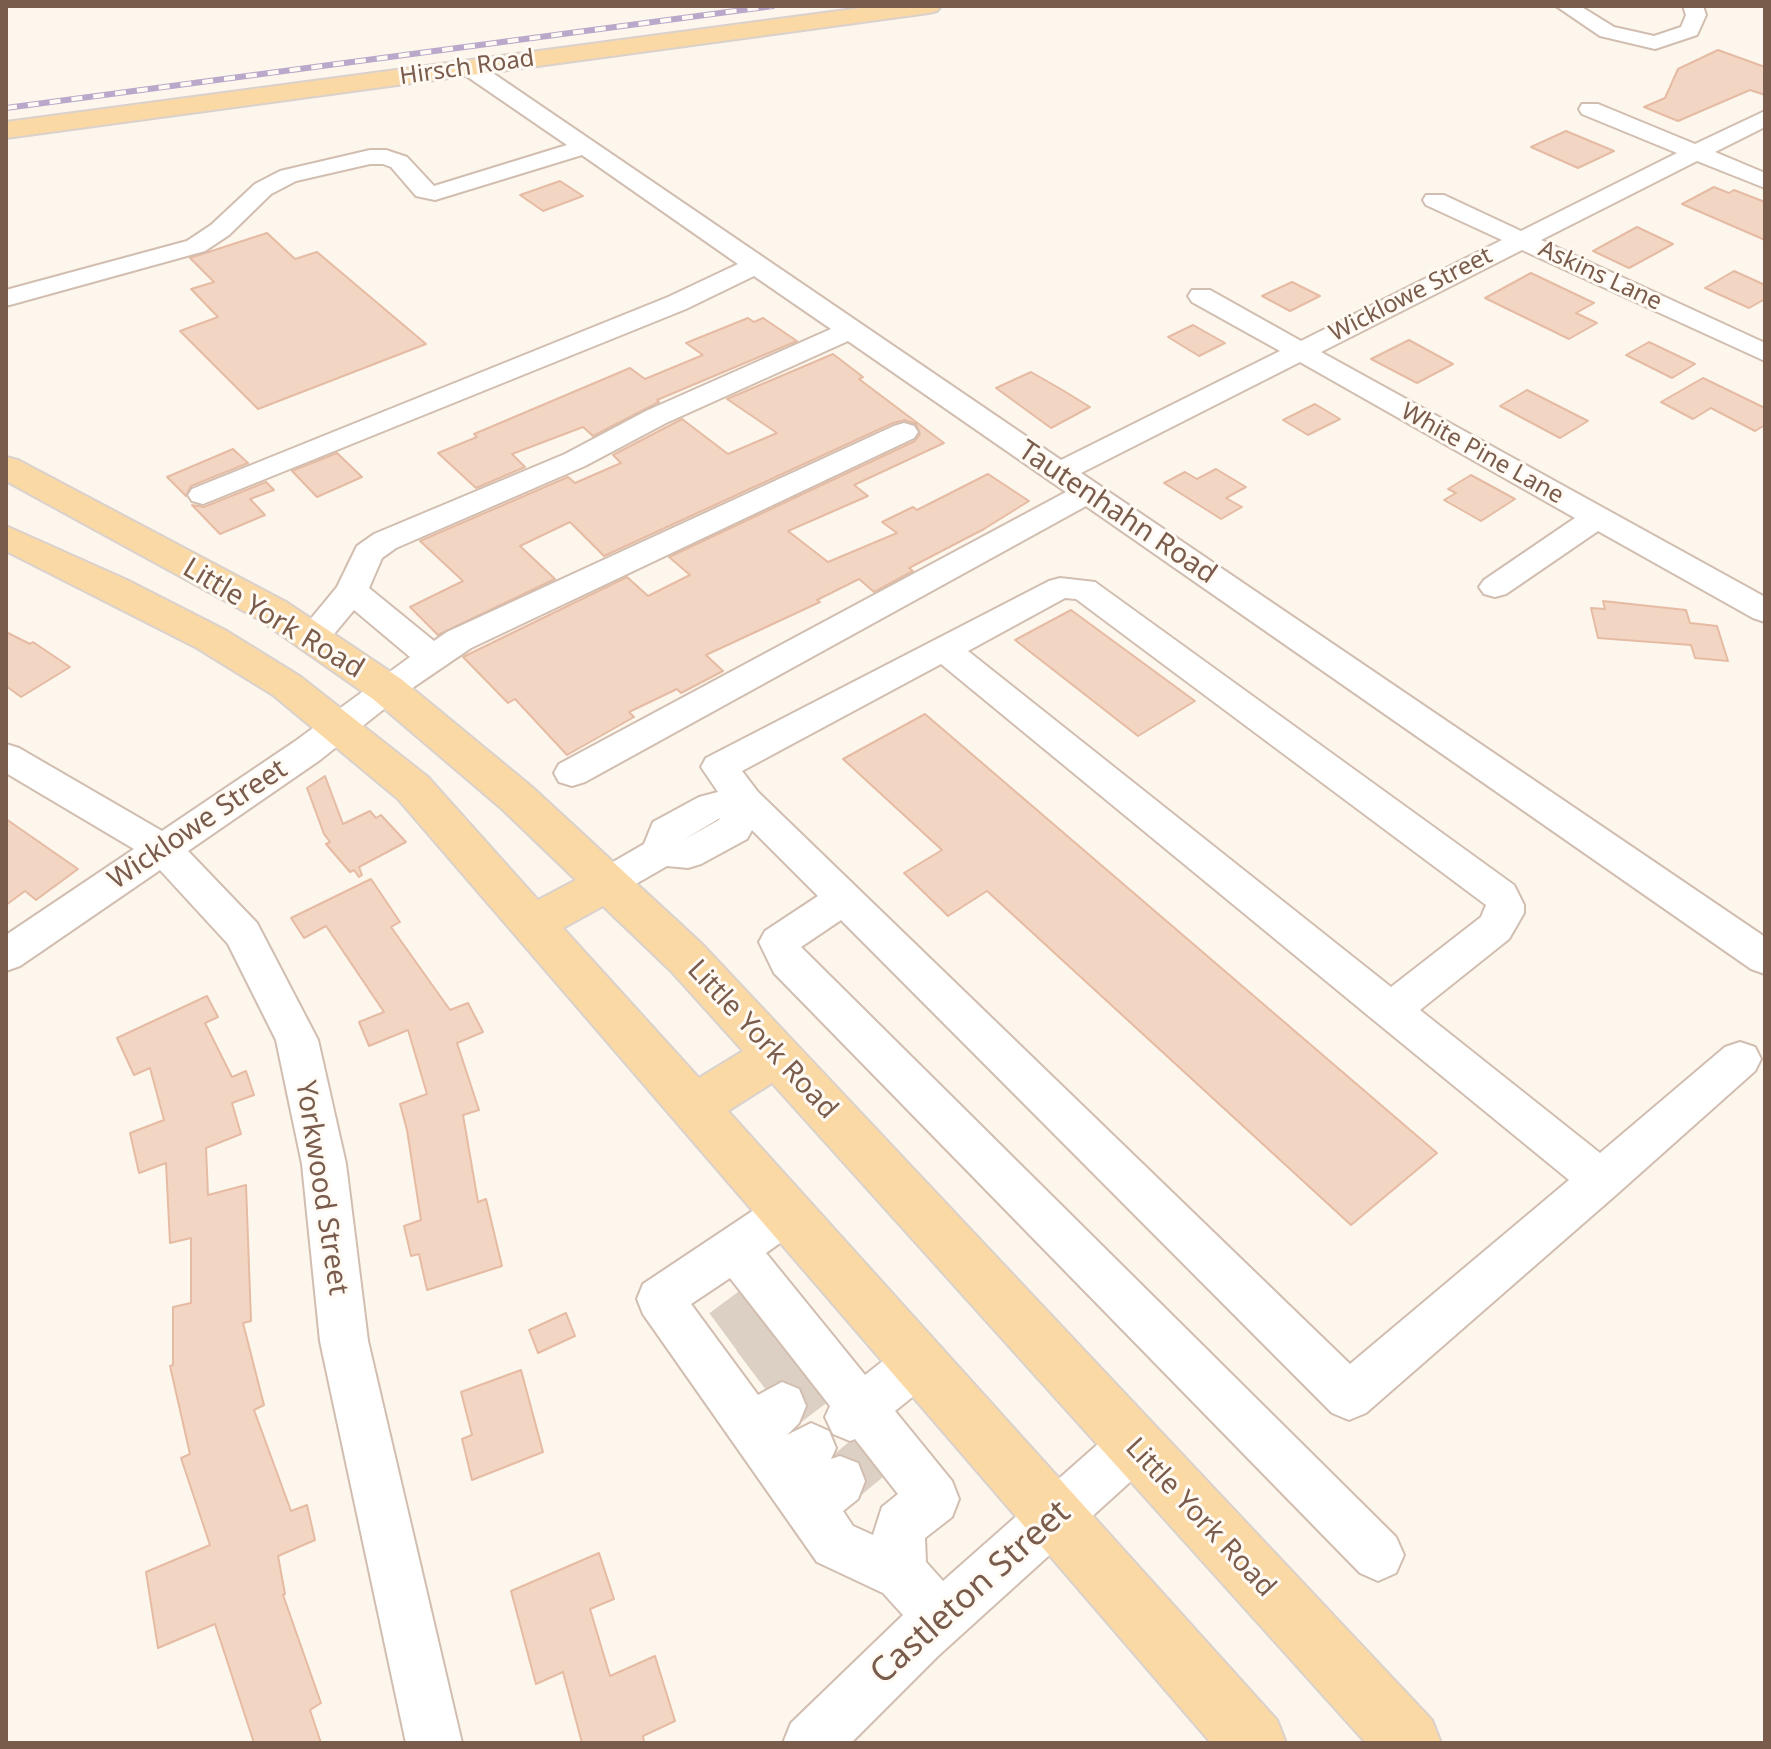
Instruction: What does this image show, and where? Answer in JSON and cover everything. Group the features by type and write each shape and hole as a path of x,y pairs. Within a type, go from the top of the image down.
{"main road":[{"name":"Hirsch Road","path":"6,130 929,6"},
{"name":"Little York Road","path":"6,467 273,611 387,689 517,798 687,958 1409,1743"},
{"name":"Little York Road","path":"6,537 114,588 211,639 287,686 413,788 1254,1743"},
{"path":"534,923 607,883"},
{"path":"695,1106 776,1056"}],"street":[{"path":"1566,6 1607,32 1655,43 1690,31 1696,15 1693,6"},
{"name":"Tautenhahn Road","path":"470,68 1765,958"},
{"path":"1590,109 1765,181"},
{"name":"Wicklowe Street","path":"1058,473 1765,118"},
{"path":"6,298 196,246 220,230 263,189 288,176 370,157 386,157 399,162 424,191 435,193 585,147"},
{"name":"Askins Lane","path":"1435,200 1765,353"},
{"path":"203,495 677,303 756,265"},
{"name":"White Pine Lane","path":"1201,296 1765,611"},
{"path":"312,638 352,591 368,553 385,541 575,460 656,417 851,330"},
{"name":"Wicklowe Street","path":"6,955 341,727 387,689 459,640 904,432"},
{"path":"572,773 1087,493"},
{"path":"1495,587 1597,517"},
{"path":"1390,1010 1495,928 1505,913 1500,895 1084,589 1060,588 719,767 745,801 1349,1396 1740,1059"},
{"path":"352,591 433,658"},
{"path":"944,649 1601,1180"},
{"name":"Yorkwood Street","path":"6,757 138,832 185,869 243,934 297,1040 324,1164 344,1341 434,1743"},
{"path":"607,883 661,852 688,854 734,829 745,801"},
{"path":"844,898 779,942 788,962 1378,1555"},
{"path":"788,1212 660,1299 767,1359 839,1453"},
{"path":"734,1248 767,1359 839,1453 934,1499 900,1525 898,1546 902,1574"},
{"path":"919,1362 839,1453 835,1544 902,1574 940,1618"},
{"name":"Castleton Street","path":"811,1743 940,1618 1133,1446"}],"building":[{"path":"1718,50 1765,67 1765,95 1750,90 1678,121 1644,107 1665,98 1678,69"},
{"path":"1566,131 1614,151 1578,168 1531,147"},
{"path":"560,181 583,196 543,211 520,195"},
{"path":"1714,187 1729,193 1734,190 1765,202 1765,240 1682,204"},
{"path":"1637,227 1673,244 1629,268 1593,251"},
{"path":"267,233 295,259 317,252 426,344 258,409 180,331 218,317 191,289 214,282 190,258"},
{"path":"1734,271 1765,285 1765,299 1749,308 1705,288"},
{"path":"1531,273 1594,303 1576,313 1597,323 1569,339 1485,298"},
{"path":"1292,282 1320,296 1290,311 1262,296"},
{"path":"748,318 754,322 763,318 797,341 657,400 659,402 593,436 583,427 512,454 525,467 476,488 438,453 477,437 474,434 630,368 645,379 703,355 686,343"},
{"path":"1193,325 1225,343 1199,356 1168,337"},
{"path":"1409,340 1453,364 1417,383 1371,359"},
{"path":"1649,342 1695,364 1672,378 1626,355"},
{"path":"833,354 863,377 859,379 944,443 854,485 868,496 788,531 828,562 897,533 882,522 913,507 917,510 988,474 1029,501 984,529 909,568 913,571 874,592 859,579 817,600 820,602 706,655 723,671 681,693 677,689 629,712 634,717 567,755 515,699 508,703 463,657 627,577 648,596 690,575 669,557 915,441 920,434 916,424 905,420 893,423 604,556 570,522 520,546 555,579 438,635 410,607 463,581 420,541 568,477 575,483 621,463 613,455 682,419 728,454 777,433 727,399"},
{"path":"1031,372 1090,407 1051,428 996,388"},
{"path":"1703,378 1765,408 1765,425 1755,431 1711,408 1693,419 1661,402"},
{"path":"1527,390 1588,421 1560,438 1500,406"},
{"path":"1315,404 1340,419 1308,435 1283,420"},
{"path":"233,449 248,463 191,486 186,496 167,477"},
{"path":"337,453 362,477 317,497 292,471"},
{"path":"1216,469 1246,487 1226,498 1242,507 1221,519 1164,483 1185,472 1197,479"},
{"path":"1471,475 1515,499 1481,521 1444,500 1456,493 1448,489"},
{"path":"266,482 274,490 250,499 265,515 220,534 192,505 204,507"},
{"path":"1603,601 1686,610 1690,623 1717,626 1728,661 1695,658 1691,645 1598,638 1591,608 1605,609"},
{"path":"1071,610 1195,701 1138,736 1015,640"},
{"path":"6,632 30,644 33,642 70,667 21,697 6,686"},
{"path":"925,714 1437,1153 1351,1225 987,891 948,916 904,873 942,850 843,759"},
{"path":"325,776 343,824 370,811 376,818 381,815 406,842 359,867 362,875 359,877 354,870 350,872 326,844 330,842 307,788"},
{"path":"6,819 78,869 36,900 25,891 6,905"},
{"path":"371,879 400,922 391,927 450,1010 468,1003 483,1032 457,1043 479,1110 463,1115 478,1202 486,1199 502,1266 427,1290 419,1254 411,1256 404,1226 421,1220 400,1104 427,1094 408,1030 369,1046 359,1022 384,1012 326,926 304,938 291,918"},
{"path":"207,996 218,1017 205,1023 232,1077 246,1071 254,1095 232,1103 241,1134 206,1148 208,1195 246,1185 251,1321 243,1323 264,1405 254,1410 291,1511 307,1505 315,1540 278,1556 283,1595 321,1703 310,1710 321,1743 254,1743 215,1624 158,1648 146,1572 210,1545 181,1458 190,1454 170,1366 173,1365 173,1307 191,1303 191,1238 170,1243 166,1163 139,1173 130,1133 164,1120 150,1068 134,1075 117,1038"},
{"path":"566,1313 575,1336 538,1353 529,1330"},
{"path":"521,1370 543,1452 472,1480 462,1439 472,1435 461,1392"},
{"path":"599,1553 614,1599 590,1609 610,1676 655,1656 675,1721 643,1736 644,1743 582,1743 563,1672 536,1684 511,1591"}],"tunnel":[{"path":"724,1333 759,1307"},
{"path":"751,1370 787,1343"},
{"path":"782,1406 819,1378"},
{"path":"840,1481 875,1452"}],"railway":[{"path":"6,108 773,6"}]}
